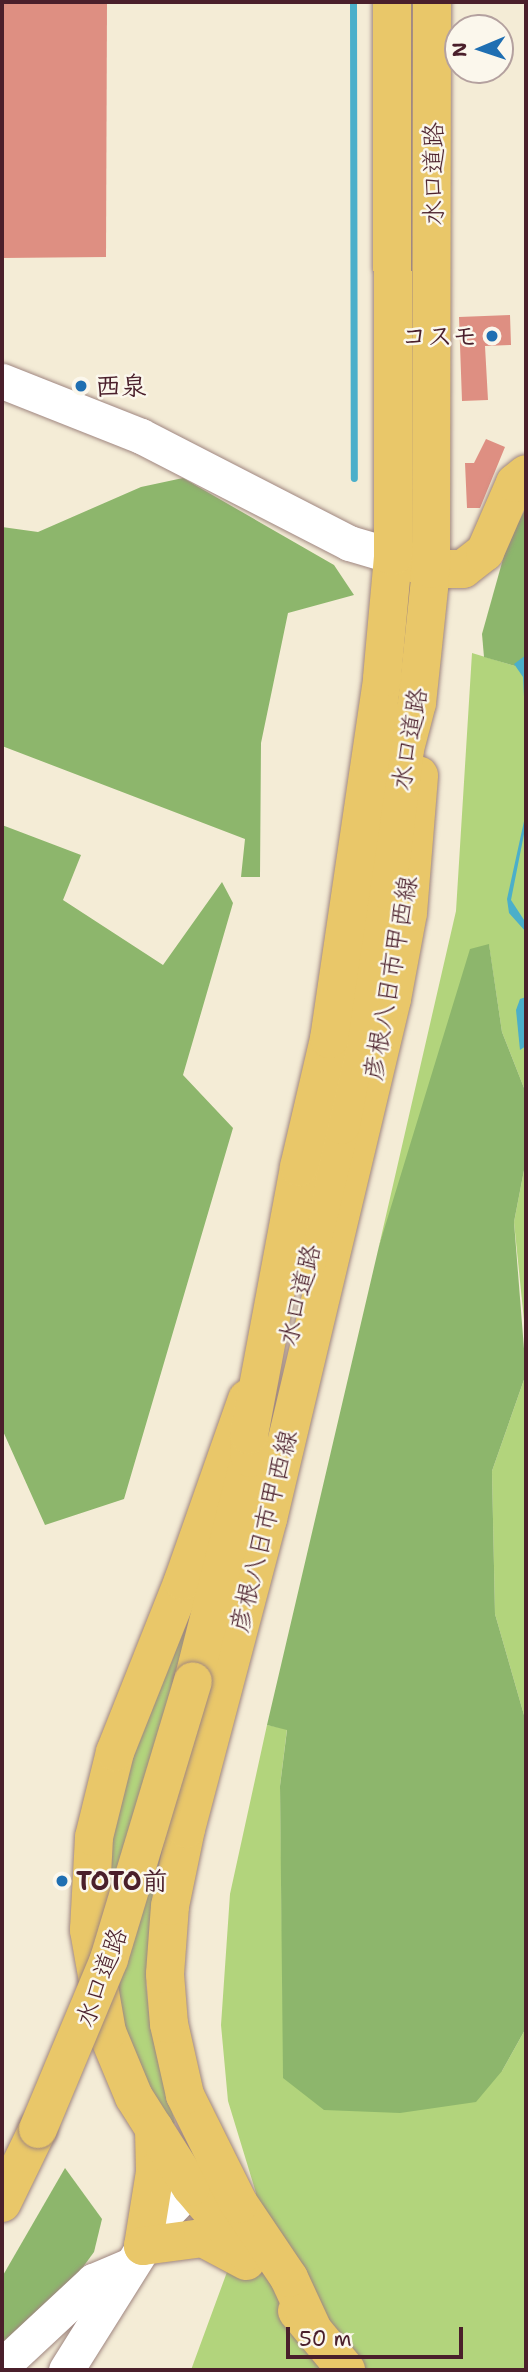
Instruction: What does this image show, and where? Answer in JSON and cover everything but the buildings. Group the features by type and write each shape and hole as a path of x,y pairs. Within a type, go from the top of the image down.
{"main road":[{"name":"水口道路","path":"5,2196 37,2129 109,1959 193,1681 250,1458 249,1435 282,1273 299,1167 331,1026 367,796 393,556 392,2"},
{"name":"水口道路","path":"250,1458 264,1436 341,1125 387,890 405,749 417,703 431,569 432,2"},
{"path":"393,556 431,569 463,569 485,552 522,470"},
{"name":"彦根八日市甲西線","path":"346,2370 260,2269 230,2227 185,2095 167,1999 170,1906 392,999 408,913 421,748 417,703"},
{"name":"彦根八日市甲西線","path":"282,1273 273,1286 253,1378 224,1470 115,1752 94,1837 89,1930 107,2032 134,2097 191,2186 230,2227 289,2278 313,2330"},
{"path":"185,2095 191,2186"},
{"path":"154,2128 155,2172 136,2256 203,2238 230,2227"}],"street":[{"path":"2,381 141,436 349,543 393,556"},
{"path":"66,2370 136,2256 191,2186"},
{"path":"2,2366 93,2281 136,2256"}],"green space":[{"path":"183,478 334,565 354,595 288,613 261,743 260,877 241,877 245,839 2,746 2,527 38,532 141,487"},
{"path":"526,508 526,658 515,666 484,657 482,634 508,541"},
{"path":"472,653 515,666 526,656 526,1093 502,1032 489,945 379,1246 456,911"},
{"path":"2,825 81,855 63,900 163,965 222,882 233,903 183,1075 233,1128 124,1499 45,1525 2,1429"},
{"path":"489,944 502,1032 526,1093 526,1160 514,1222 526,1374 492,1471 495,1614 526,1722 526,2028 502,2071 476,2102 400,2113 324,2110 283,2078 280,1786 287,1730 267,1725 379,1246 470,949"},
{"path":"526,1160 526,1340 514,1222"},
{"path":"526,1374 526,1722 495,1614 492,1471"},
{"path":"227,1476 210,1694 152,1915 146,1984 151,2031 175,2123 162,2131 112,2022 100,1837"},
{"path":"267,1725 287,1729 280,1786 284,2078 502,2071 526,2028 526,2370 191,2370 256,2193 228,2101 221,2025 230,1894"},
{"path":"65,2168 102,2219 94,2252 34,2334 2,2368 2,2277"}],"water":[{"path":"526,655 526,737 523,677 514,664"},
{"path":"526,812 511,900 526,923 526,932 509,913 507,899"},
{"path":"526,997 526,1046 520,1050 516,1010 520,999"}],"waterway":[{"path":"353,2 354,478"}],"place":[{"name":"コスモ","path":"492,336"},
{"name":"西泉","path":"81,386"},
{"name":"TOTO前","path":"62,1881"}]}
